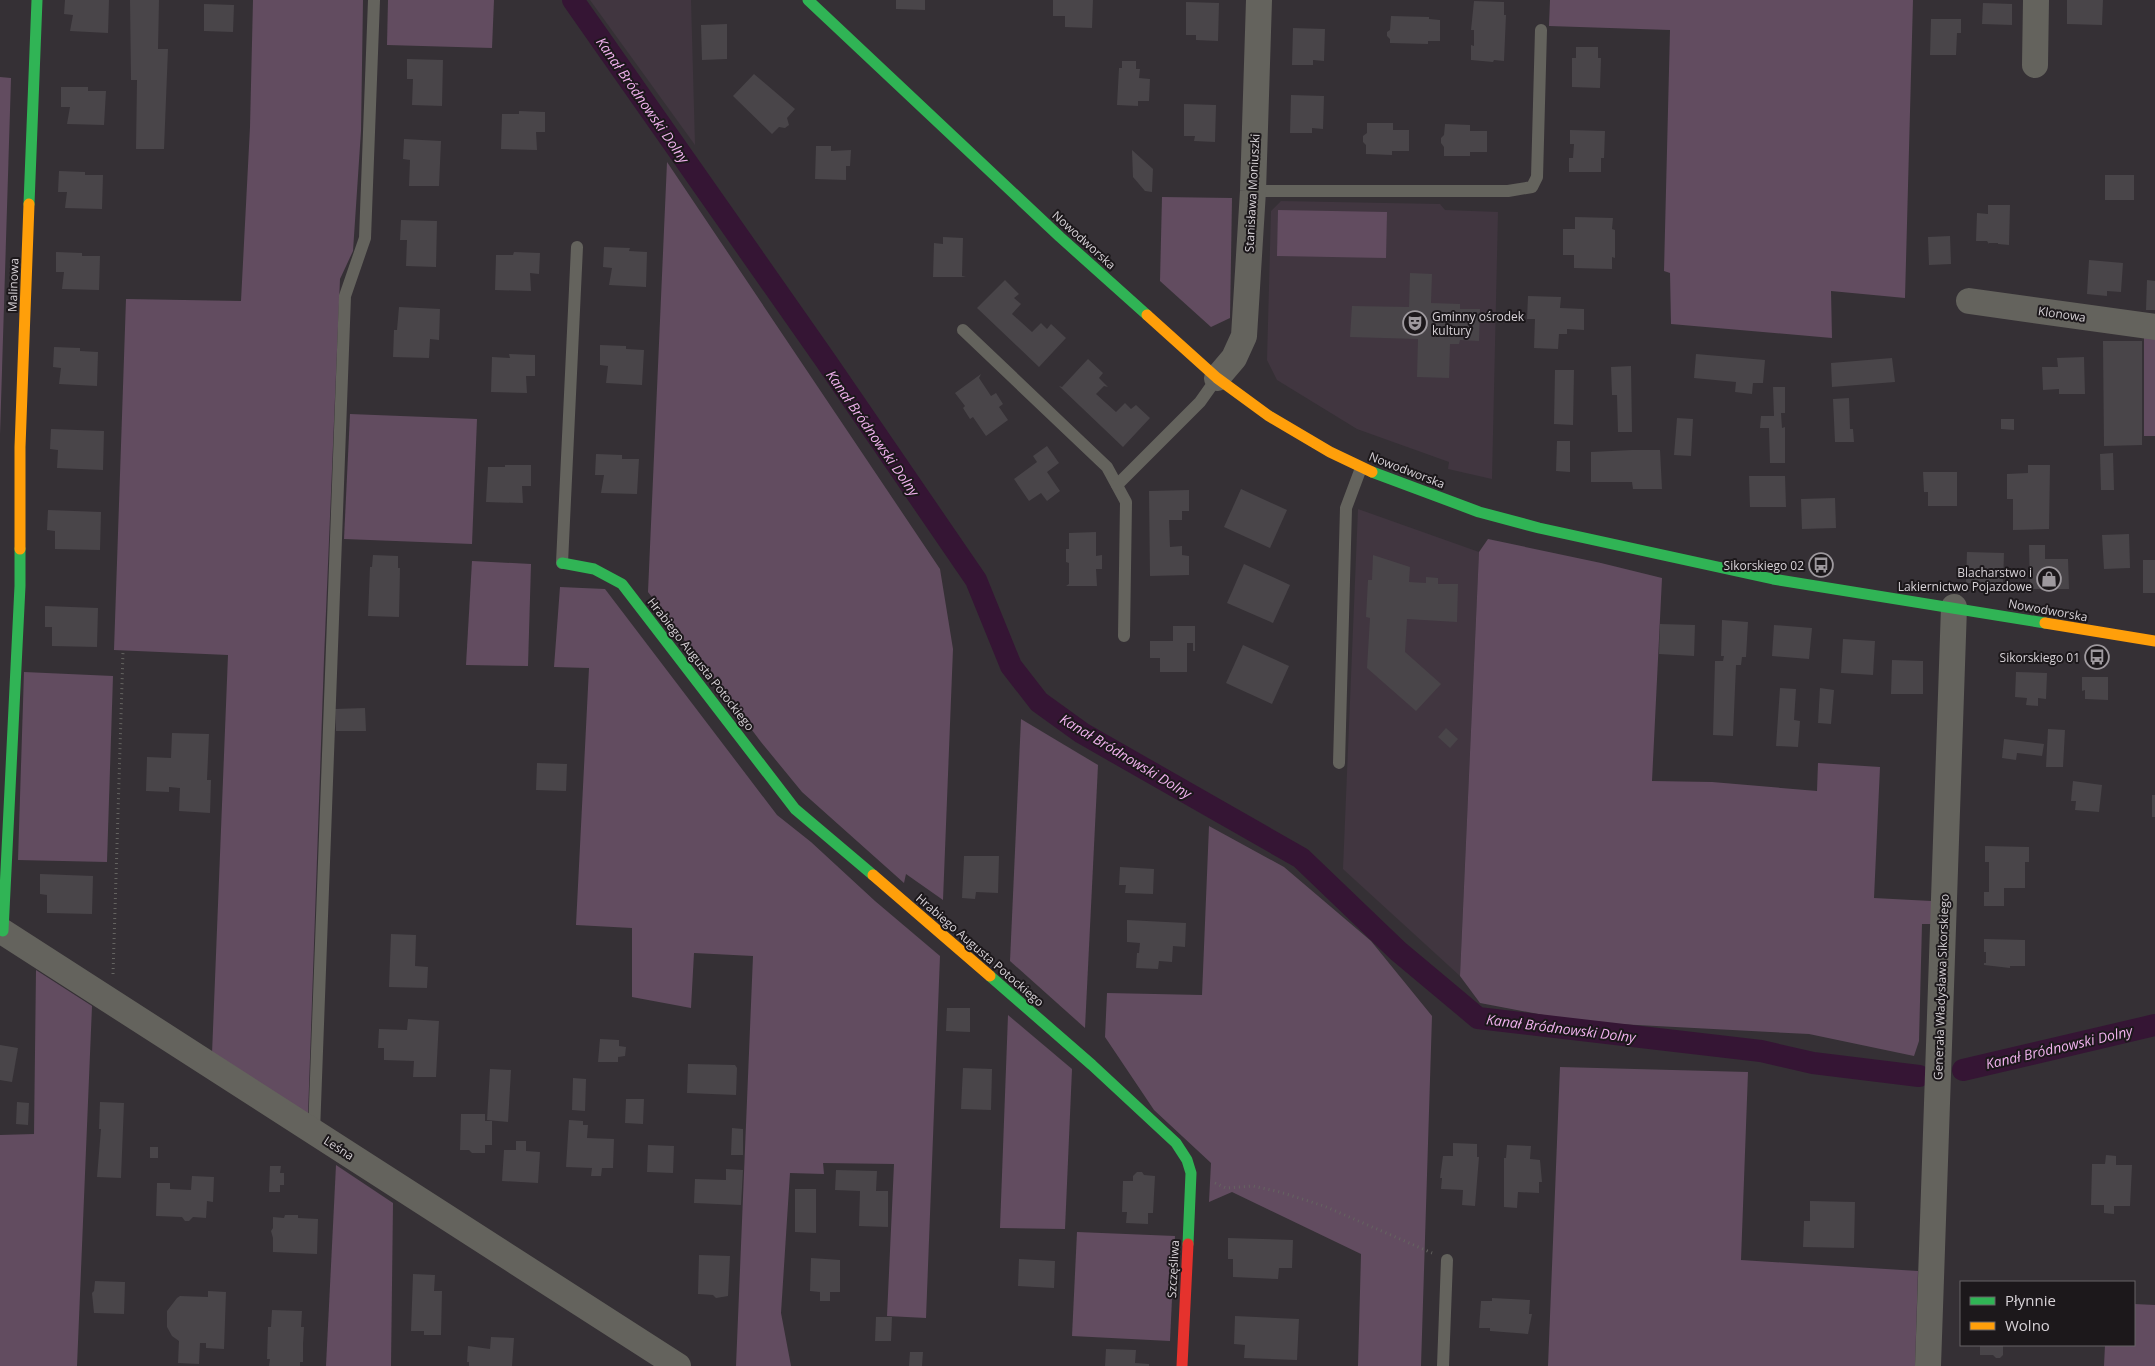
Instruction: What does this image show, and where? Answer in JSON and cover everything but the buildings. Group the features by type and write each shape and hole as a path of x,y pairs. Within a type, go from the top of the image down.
{"street":[{"name":"Malinowa","path":"1,930 20,586 20,447 37,0"},
{"name":"Nowodworska","path":"808,0 1060,237 1217,378 1269,416 1330,452 1362,468 1479,512 1539,528 1773,579 2155,641"},
{"name":"Stanisława Moniuszki","path":"1217,378 1234,358 1244,336 1253,191 1259,0"},
{"path":"2035,65 2036,0"},
{"name":"Klonowa","path":"1969,301 2155,327"},
{"name":"Hrabiego Augusta Potockiego","path":"562,563 595,568 622,584 794,809 948,938 1092,1065 1176,1143 1187,1160 1191,1173"},
{"name":"Generała Władysława Sikorskiego","path":"1928,1366 1954,607"},
{"name":"Leśna","path":"1,930 678,1366"},
{"name":"Szczęśliwa","path":"1182,1366 1191,1173"}],"lane":[{"path":"314,1132 345,296 366,238 374,0"},
{"path":"1253,191 1508,191 1532,187 1537,177 1541,30"},
{"path":"562,563 577,247"},
{"path":"963,330 1107,467 1126,502 1124,636"},
{"path":"1117,485 1200,402 1217,378"},
{"path":"1339,762 1346,508 1362,468"},
{"path":"1443,1366 1447,1260"}],"path":[{"path":"112,1002 123,652"},
{"path":"1191,1173 1226,1188 1253,1186 1280,1192 1324,1206 1447,1260"}],"shaded area":[{"path":"253,0 363,0 361,131 353,251 340,279 308,1115 212,1054 228,655 114,650 126,299 241,301 250,127"},
{"path":"388,0 494,0 492,48 387,45"},
{"path":"590,0 691,0 695,145"},
{"path":"1550,0 1913,0 1905,298 1831,291 1832,338 1671,324 1670,273 1664,271 1670,30 1549,26"},
{"path":"0,77 11,78 0,435"},
{"path":"667,162 940,569 953,649 943,900 906,874 904,883 802,792 761,742 648,592"},
{"path":"1162,197 1232,198 1230,318 1211,327 1160,281"},
{"path":"1281,201 1440,204 1445,210 1498,212 1492,479 1448,469 1449,462 1357,429 1277,380 1267,360 1271,211"},
{"path":"1278,210 1387,212 1386,258 1277,256"},
{"path":"2144,333 2155,334 2155,436 2144,436"},
{"path":"350,414 477,419 472,544 344,539"},
{"path":"1358,509 1479,552 1460,976 1343,869"},
{"path":"1488,539 1662,578 1652,781 1712,782 1817,791 1818,763 1880,767 1874,898 1931,901 1931,924 1922,924 1919,1041 1914,1056 1809,1034 1580,1022 1480,1003 1460,976 1479,552"},
{"path":"472,561 531,564 528,666 466,665"},
{"path":"560,587 605,589 777,815 811,842 875,901 940,956 926,1318 887,1316 894,1164 823,1163 824,1174 790,1173 781,1313 791,1366 736,1366 753,956 694,953 691,1008 632,997 632,928 576,925 589,668 554,667"},
{"path":"24,672 113,676 107,862 18,860"},
{"path":"1021,719 1098,765 1085,1028 1010,961"},
{"path":"1209,826 1284,867 1371,941 1432,1016 1421,1366 1358,1366 1361,1254 1232,1192 1209,1202 1211,1163 1154,1110 1105,1037 1107,993 1202,995"},
{"path":"36,970 92,1006 77,1366 0,1366 0,1135 34,1134"},
{"path":"1008,1015 1072,1069 1065,1229 1000,1228"},
{"path":"1560,1067 1748,1072 1741,1260 1918,1271 1915,1366 1548,1366"},
{"path":"336,1165 393,1203 391,1366 326,1366"},
{"path":"1077,1232 1175,1236 1170,1341 1072,1336"},
{"path":"2135,1304 2155,1305 2155,1366 2104,1366 2105,1346 2135,1346"}],"waterway":[{"name":"Kanał Bródnowski Dolny","path":"573,0 826,361 976,580 1011,666 1039,702 1082,733 1301,858 1398,951 1478,1018 1761,1051 1813,1063 1919,1076"},
{"name":"Kanał Bródnowski Dolny","path":"1963,1070 2155,1025"}],"traffic: fast":[{"path":"29,204 37,0"},
{"path":"808,0 1060,237 1147,315"},
{"path":"1372,472 1479,512 1539,528 1773,579 2045,623"},
{"path":"3,931 20,586 20,549"},
{"path":"562,563 594,569 622,584 795,809 873,875"},
{"path":"990,976 1092,1065 1176,1143 1187,1160 1191,1173 1188,1244"}],"traffic: slow":[{"path":"20,549 20,447 29,204"},
{"path":"1147,315 1217,378 1269,416 1330,452 1372,472"},
{"path":"2045,623 2155,641"},
{"path":"873,875 990,976"}],"traffic: jam":[{"path":"1182,1366 1188,1244"}],"place":[{"name":"Gminny ośrodek kultury","path":"1415,323"},
{"name":"Sikorskiego 02","path":"1821,565"},
{"name":"Blacharstwo i Lakiernictwo Pojazdowe","path":"2049,579"},
{"name":"Sikorskiego 01","path":"2097,657"}]}
